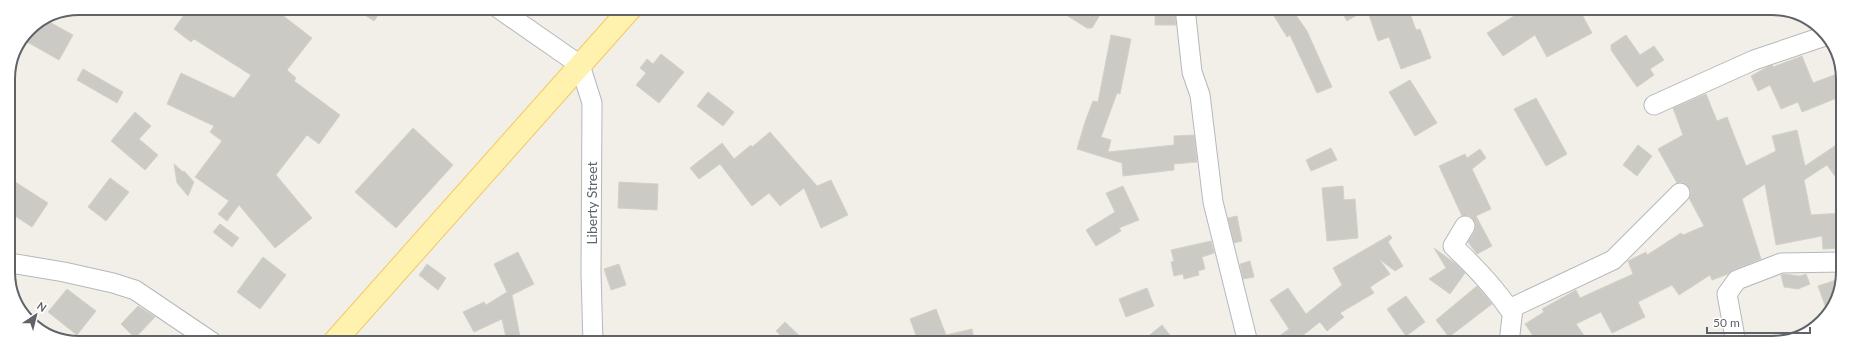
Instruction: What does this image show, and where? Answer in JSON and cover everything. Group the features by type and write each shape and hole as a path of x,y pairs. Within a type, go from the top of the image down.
{"main road":[{"path":"339,336 624,15"}],"street":[{"path":"508,15 580,66"},
{"path":"1185,15 1192,72 1200,95 1213,202 1246,336"},
{"path":"1654,104 1754,60 1820,38"},
{"name":"Liberty Street","path":"580,66 592,103 591,273 593,336"},
{"path":"1466,226 1453,246 1500,294 1509,308 1513,308 1613,260 1680,193"},
{"path":"1735,336 1727,294 1736,280 1781,263 1836,262"},
{"path":"15,264 64,272 113,283 135,290 203,336"},
{"path":"1510,336 1513,308"}],"building":[{"path":"184,15 282,15 312,38 287,70 296,78 294,81 340,115 319,144 307,135 276,175 312,218 275,248 239,205 227,221 218,214 229,201 195,177 222,141 210,132 214,126 167,104 181,73 234,98 251,75 194,39 191,42 174,29"},
{"path":"365,15 378,15 374,21"},
{"path":"1066,15 1100,15 1092,28 1087,28"},
{"path":"1155,15 1175,15 1176,25 1155,25"},
{"path":"1273,15 1296,15 1307,31 1332,87 1317,93 1290,35 1287,37"},
{"path":"1343,15 1357,15 1347,21"},
{"path":"1369,15 1411,15 1416,30 1420,29 1431,58 1401,69 1389,37 1378,41"},
{"path":"1516,15 1582,15 1592,33 1547,57 1535,35 1503,56 1487,33"},
{"path":"50,23 73,35 59,60 28,42 34,34"},
{"path":"1111,35 1131,39 1120,94 1117,93 1101,137 1111,140 1108,152 1174,145 1174,136 1194,135 1197,162 1174,164 1174,170 1123,176 1122,163 1077,149 1093,101 1098,102"},
{"path":"1626,35 1640,55 1654,46 1664,60 1650,69 1654,75 1637,87 1611,50 1611,45"},
{"path":"661,54 684,72 659,103 636,85 646,73 640,68 647,59 653,64"},
{"path":"1802,56 1813,83 1836,74 1836,98 1802,112 1798,102 1781,109 1770,85 1758,91 1751,76 1769,66 1772,65 1773,67"},
{"path":"83,69 123,92 117,103 77,80"},
{"path":"1410,80 1437,123 1415,136 1389,92"},
{"path":"708,92 734,112 723,126 697,106"},
{"path":"1706,94 1717,121 1727,117 1746,166 1776,151 1772,136 1797,130 1805,166 1836,145 1836,178 1827,165 1804,180 1811,215 1836,213 1836,248 1823,249 1822,236 1776,245 1765,184 1742,199 1761,259 1712,280 1710,275 1679,295 1672,285 1638,302 1645,317 1612,333 1601,312 1576,324 1584,336 1533,336 1525,324 1544,312 1542,309 1576,290 1580,298 1633,274 1628,261 1646,252 1647,255 1681,233 1683,235 1704,226 1689,198 1691,191 1688,186 1682,182 1677,183 1658,149 1683,135 1673,108"},
{"path":"1536,98 1567,154 1546,166 1514,109"},
{"path":"135,112 151,126 139,139 158,155 145,170 111,141"},
{"path":"413,128 453,165 396,228 355,192"},
{"path":"770,132 817,186 831,180 848,215 821,228 804,188 780,206 769,193 752,206 720,164 699,179 690,168 722,143 734,159 751,145 752,147"},
{"path":"1638,145 1652,156 1637,176 1623,165"},
{"path":"1331,148 1337,160 1311,171 1306,160"},
{"path":"1480,149 1486,158 1472,169 1491,209 1476,216 1492,246 1477,254 1468,242 1475,231 1475,221 1470,216 1462,216 1439,166 1465,154 1467,158"},
{"path":"174,164 183,172 184,171 194,182 188,196 177,183"},
{"path":"110,178 129,192 106,221 88,207"},
{"path":"15,182 48,203 32,227 15,216"},
{"path":"619,182 658,184 657,210 618,208"},
{"path":"1123,186 1139,220 1119,228 1121,231 1096,246 1086,230 1115,212 1106,193"},
{"path":"1343,186 1344,200 1355,199 1358,238 1327,241 1322,188"},
{"path":"1237,216 1242,241 1234,243 1228,218"},
{"path":"220,224 239,238 232,247 213,232"},
{"path":"1390,235 1392,238 1388,242 1403,266 1395,271 1379,259 1390,274 1370,287 1374,293 1340,313 1344,317 1327,331 1320,322 1302,336 1280,336 1289,329 1270,300 1288,288 1306,314 1342,285 1333,268"},
{"path":"1211,241 1214,253 1202,257 1205,269 1198,271 1199,275 1184,279 1183,274 1174,276 1171,262 1174,261 1171,250"},
{"path":"1434,248 1456,264 1465,273 1450,294 1429,279 1446,268"},
{"path":"518,252 534,284 512,295 520,336 506,336 502,319 474,332 463,312 484,302 486,305 507,292 494,264"},
{"path":"263,257 286,275 260,309 237,292"},
{"path":"1250,261 1254,277 1243,279 1240,264"},
{"path":"427,264 446,278 438,290 419,275"},
{"path":"619,264 626,285 611,290 604,269"},
{"path":"1806,274 1810,284 1798,289 1784,287 1781,275 1800,276"},
{"path":"1835,280 1833,292 1825,307 1818,286"},
{"path":"1477,286 1492,304 1450,336 1448,336 1436,320"},
{"path":"1147,288 1154,306 1126,317 1119,299"},
{"path":"67,289 96,311 77,335 48,312"},
{"path":"1406,296 1425,322 1406,336 1387,309"},
{"path":"138,306 155,317 137,336 133,336 121,324"},
{"path":"936,309 946,335 972,329 974,336 916,336 910,319"},
{"path":"785,322 800,336 781,336 776,331"},
{"path":"1162,325 1171,336 1149,336"}]}
